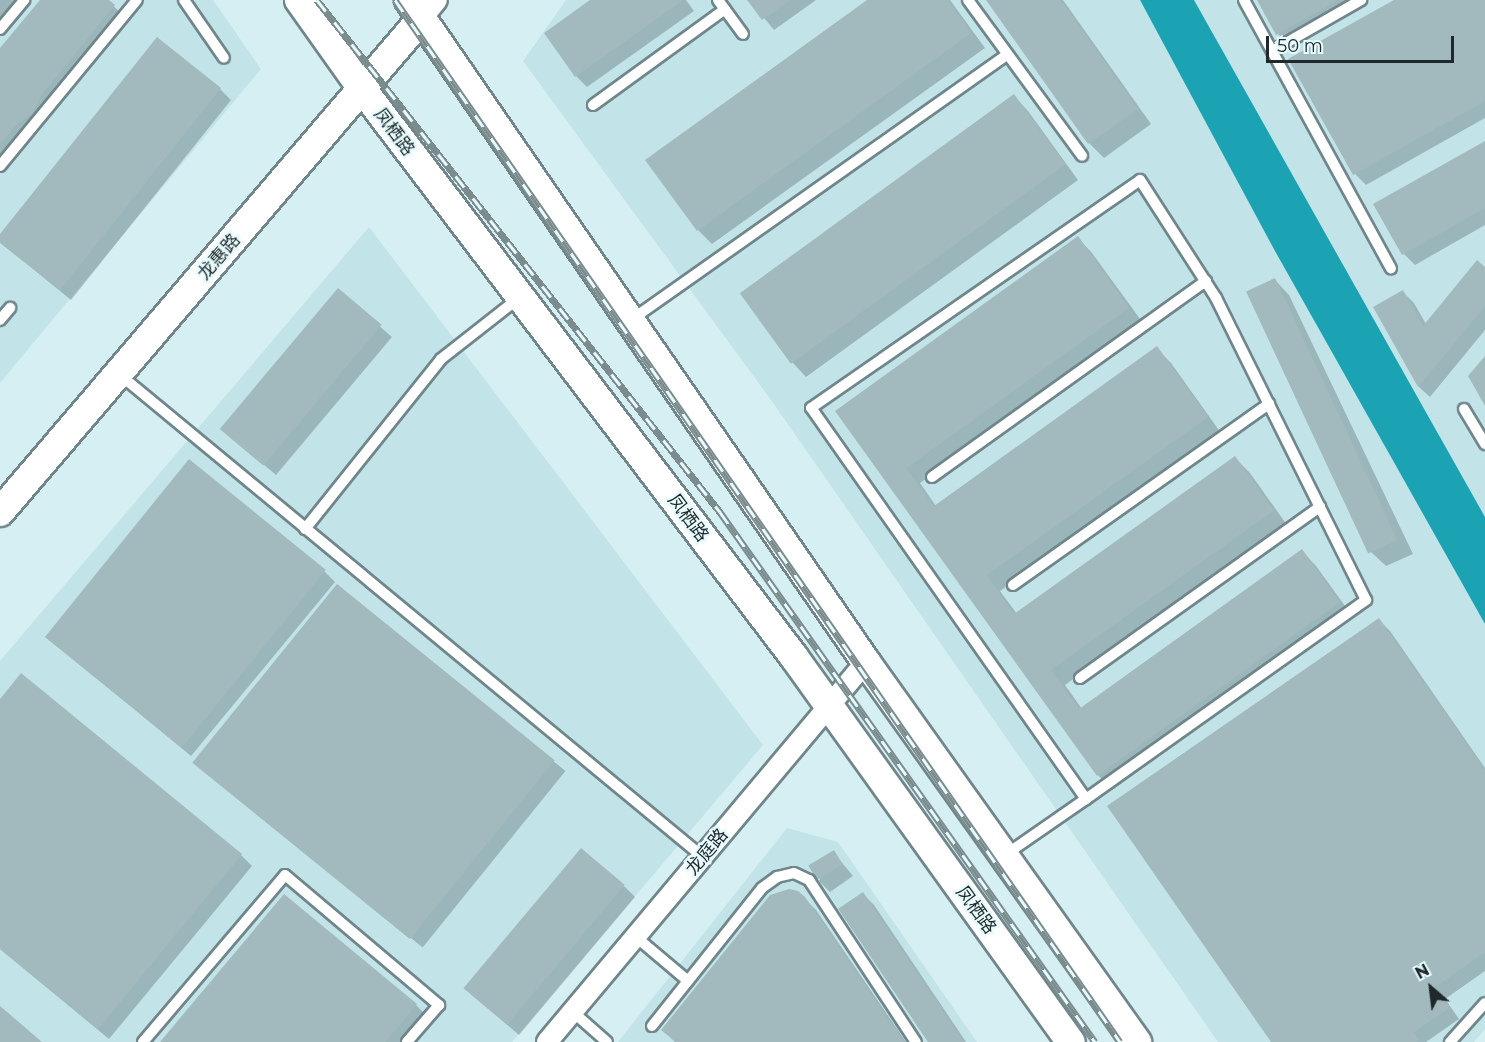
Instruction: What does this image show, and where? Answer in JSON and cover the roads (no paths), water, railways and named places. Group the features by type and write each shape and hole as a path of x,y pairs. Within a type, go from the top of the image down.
{"main road":[{"name":"凤栖路","path":"299,0 363,90 794,657 1071,1042"},
{"name":"龙惠路","path":"0,512 363,90 423,6"},
{"path":"423,6 630,320 866,663 1137,1042"}],"street":[{"name":"龙庭路","path":"547,1042 866,663"}],"lane":[{"path":"0,29 24,0"},
{"path":"0,166 137,0"},
{"path":"184,0 224,58"},
{"path":"968,0 1082,156"},
{"path":"1244,0 1391,268"},
{"path":"1272,51 1361,0"},
{"path":"593,105 722,5 743,34"},
{"path":"630,320 1006,55"},
{"path":"1004,856 1086,799 1366,600 1206,281 1140,180 811,408 1086,799"},
{"path":"932,477 1206,281"},
{"path":"305,529 441,358 520,297"},
{"path":"0,320 10,308"},
{"path":"119,374 703,857"},
{"path":"1013,585 1269,404"},
{"path":"1464,409 1485,444"},
{"path":"1080,678 1320,507"},
{"path":"652,1026 762,888 777,877 794,873 809,880 916,1042"},
{"path":"143,1042 285,875 439,1005 407,1042"},
{"path":"636,937 688,981"},
{"path":"1450,1042 1485,1003"},
{"path":"573,1011 608,1042"}],"water":[{"path":"1140,0 1194,0 1485,517 1485,624 1275,251"}],"railway":[{"path":"317,0 720,512 1095,1042"},
{"path":"395,0 1120,1042"}]}
